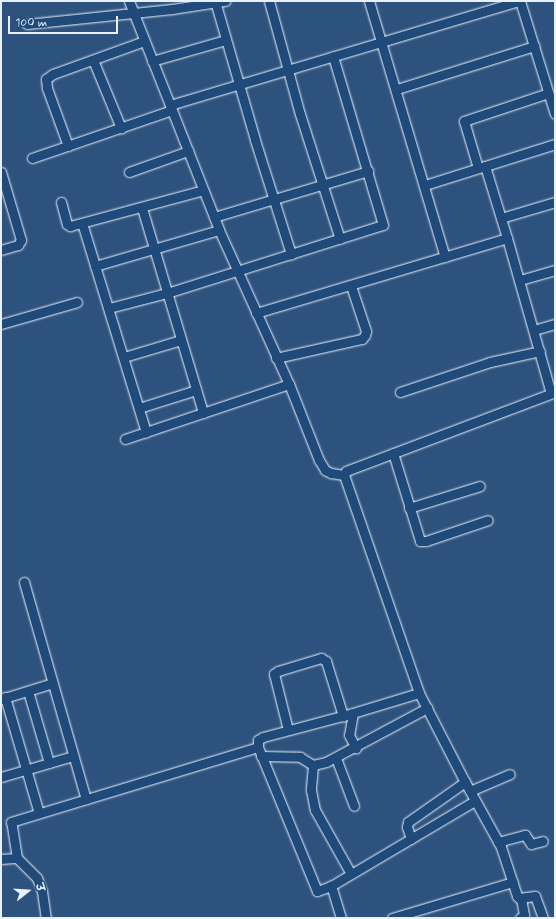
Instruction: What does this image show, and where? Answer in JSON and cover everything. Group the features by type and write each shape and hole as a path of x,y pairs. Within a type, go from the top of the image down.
{"street":[{"path":"129,1 236,271 289,384 321,466 331,473 344,474 346,471 553,392 501,218 464,121 548,93"},
{"path":"27,24 134,13 225,1"},
{"path":"269,1 288,69 340,239"},
{"path":"370,1 445,257"},
{"path":"32,158 121,128 171,107 238,83 520,1 555,114"},
{"path":"215,2 225,40 291,254"},
{"path":"152,61 225,40"},
{"path":"68,146 47,88 46,79 53,74 144,41"},
{"path":"397,89 534,46"},
{"path":"109,308 167,293 383,225 333,56"},
{"path":"93,60 121,128"},
{"path":"425,185 555,144"},
{"path":"129,172 188,151"},
{"path":"214,217 323,186 368,171"},
{"path":"1,172 21,240 18,245 1,250"},
{"path":"60,202 68,226 142,208 203,190"},
{"path":"501,218 555,202"},
{"path":"142,208 203,413"},
{"path":"82,223 146,432"},
{"path":"95,266 219,230"},
{"path":"256,313 351,286 507,238"},
{"path":"520,280 555,270"},
{"path":"276,358 362,339 366,331 351,286"},
{"path":"1,324 77,302"},
{"path":"534,330 555,324"},
{"path":"124,357 181,340"},
{"path":"400,392 490,362 540,350"},
{"path":"125,439 289,384"},
{"path":"139,408 196,390"},
{"path":"393,453 418,538 422,542 488,520"},
{"path":"344,474 419,693 498,842 517,896 521,898 524,915 520,918"},
{"path":"409,508 480,486"},
{"path":"24,582 86,799"},
{"path":"288,730 274,674 278,671 321,658 326,661 343,716"},
{"path":"39,814 3,698 53,683"},
{"path":"28,691 49,763"},
{"path":"419,693 258,740 259,752 317,891 331,886 475,801"},
{"path":"1,824 86,799 259,752 300,757 313,765 326,762 356,748 427,708"},
{"path":"353,713 349,735 356,748"},
{"path":"1,777 73,756"},
{"path":"336,758 354,806"},
{"path":"313,765 311,790 315,810 351,874"},
{"path":"470,791 510,774"},
{"path":"412,839 407,828 408,822 465,782"},
{"path":"11,822 17,858 37,878 42,891 46,918"},
{"path":"498,842 525,835 531,844 543,841"},
{"path":"1,859 17,858"},
{"path":"392,918 408,916 513,882"},
{"path":"331,886 341,918"},
{"path":"521,898 535,896 543,918"}]}
